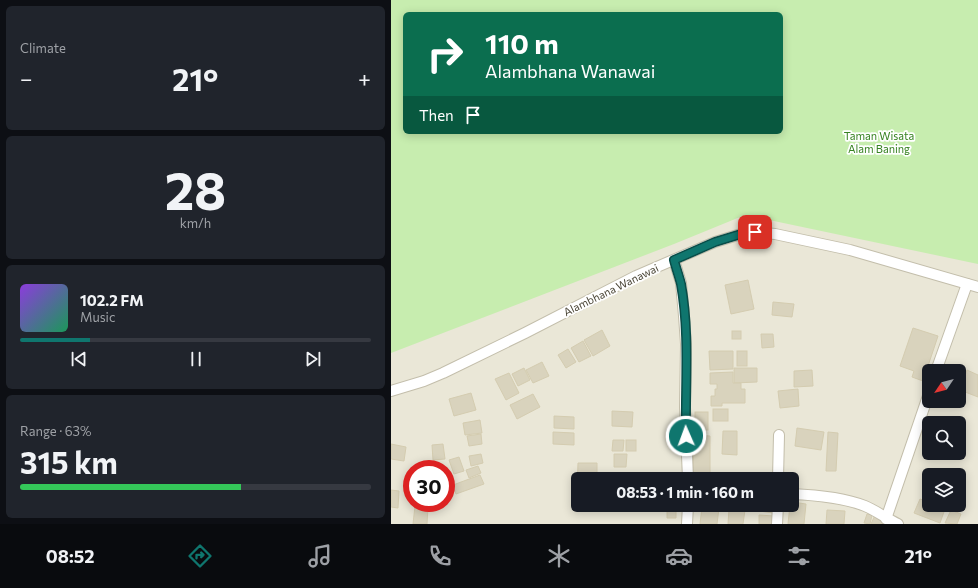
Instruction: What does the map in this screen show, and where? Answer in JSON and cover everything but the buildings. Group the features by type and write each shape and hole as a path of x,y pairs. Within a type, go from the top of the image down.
{"street":[{"name":"Alambhana Wanawai","path":"391,391 424,381 443,373 636,276 715,242 741,234 755,232 775,234 850,250 978,287"},
{"path":"674,260 681,283 687,344 685,408 688,472"},
{"path":"938,364 967,284"},
{"path":"886,519 924,408"},
{"path":"778,472 779,435"},
{"path":"799,494 825,496 846,500 864,506 898,524"},
{"path":"687,524 688,512"},
{"path":"777,524 778,512"}],"shaded area":[{"path":"391,0 978,0 978,524 391,524"}],"green space":[{"name":"Taman Wisata Alam Baning","path":"391,0 978,0 978,264 745,215 674,244 391,353"}],"route":[{"path":"686,436 685,408 687,344 681,283 674,260 715,242 741,234 755,232"}]}
